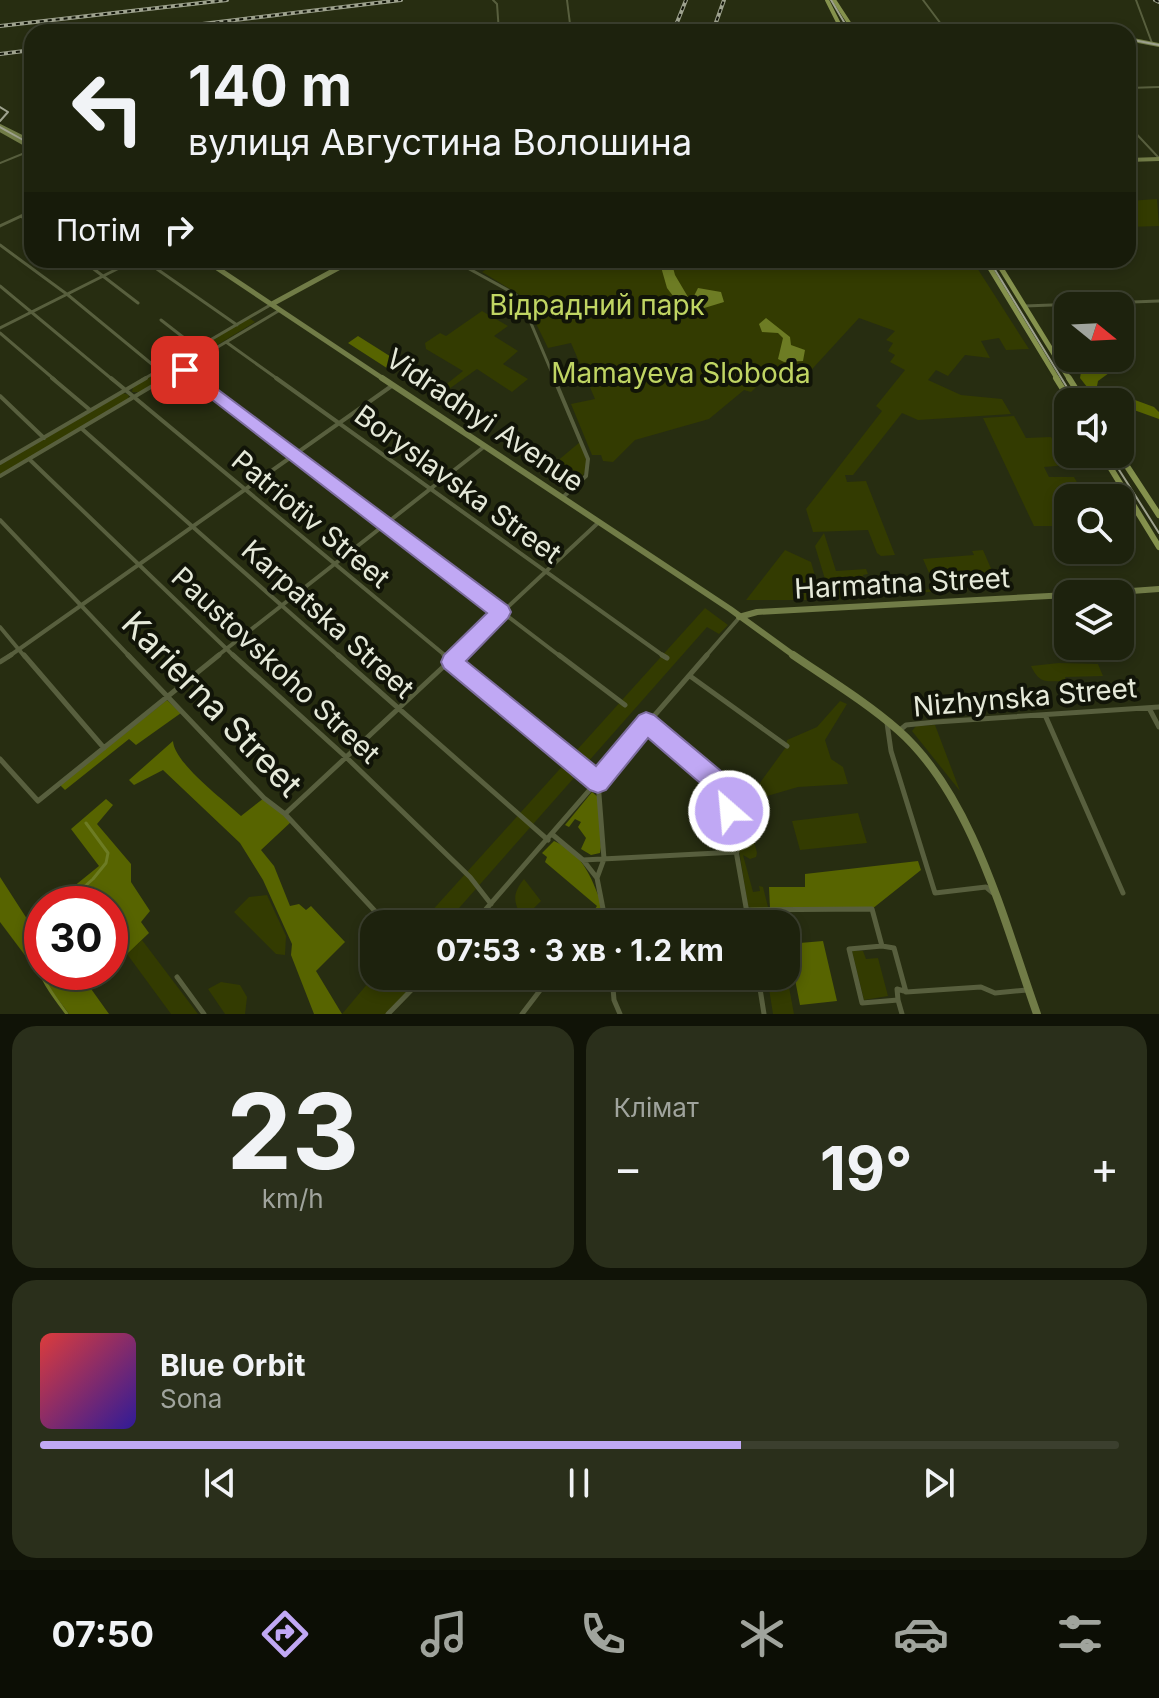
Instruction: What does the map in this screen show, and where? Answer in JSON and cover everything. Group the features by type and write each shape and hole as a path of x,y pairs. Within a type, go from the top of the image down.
{"main road":[{"path":"827,0 840,24"},
{"path":"834,0 850,24"},
{"path":"1136,38 1159,43"},
{"path":"0,128 24,142"},
{"path":"1136,159 1159,158"},
{"name":"Vidradnyi Avenue","path":"217,268 739,617"},
{"path":"272,304 339,268"},
{"path":"280,310 284,302 341,268"},
{"path":"990,268 1063,388"},
{"path":"1001,268 1075,388"},
{"path":"1111,468 1159,547"},
{"path":"1128,468 1159,515"},
{"path":"1134,591 1159,589"},
{"name":"Harmatna Street","path":"739,617 757,612 1054,596"},
{"name":"Nizhynska Street","path":"739,617 899,731"},
{"path":"899,731 953,799 973,837 1037,1014"}],"street":[{"path":"493,0 497,4 498,24"},
{"path":"567,0 570,24"},
{"path":"923,0 941,24"},
{"path":"1136,0 1153,41"},
{"path":"1136,88 1159,87"},
{"path":"1136,134 1159,158"},
{"path":"0,163 24,151"},
{"path":"0,226 24,215"},
{"path":"0,245 24,263"},
{"path":"31,268 159,370"},
{"path":"92,268 138,303"},
{"path":"90,410 0,330 119,268"},
{"path":"155,268 237,325"},
{"path":"468,268 515,294 522,302 588,459 586,476 562,498"},
{"name":"Patriotiv Street","path":"0,286 598,782"},
{"path":"1025,306 1159,301"},
{"path":"0,463 272,304"},
{"path":"0,476 280,310"},
{"path":"161,320 197,348"},
{"name":"Boryslavska Street","path":"226,342 667,658"},
{"path":"182,368 625,705"},
{"path":"0,662 393,385"},
{"path":"0,396 44,438"},
{"name":"Karpatska Street","path":"81,428 194,525 399,711 550,837 583,860 597,878"},
{"path":"0,759 38,801 332,563 485,446"},
{"name":"Paustovskoho Street","path":"29,459 227,649 347,758 470,877 491,904"},
{"name":"Karierna Street","path":"0,520 374,910"},
{"path":"285,814 452,662 501,612 599,522"},
{"path":"486,910 739,617"},
{"path":"0,627 104,748"},
{"path":"690,676 787,746"},
{"name":"Nizhynska Street","path":"899,731 906,725 921,723 1159,707"},
{"path":"1149,708 1159,727"},
{"path":"1045,715 1123,893"},
{"path":"646,723 725,789 746,910"},
{"path":"887,723 891,751 935,893 986,887 996,895"},
{"path":"598,782 604,859 597,878 603,910"},
{"path":"583,860 737,852"},
{"path":"800,911 872,909 882,946"},
{"path":"898,1000 862,1003 849,949 894,948 906,992"},
{"path":"177,977 204,1014"},
{"path":"902,1014 897,989 906,992 981,987 995,993 1028,990"},
{"path":"388,1014 411,990"},
{"path":"522,1014 540,990"},
{"path":"613,990 620,1014"},
{"path":"760,990 764,1014"}],"green space":[{"path":"1157,199 1159,226 1136,227 1136,200"},
{"path":"488,268 977,268 1029,349 1006,350 999,338 981,341 990,358 965,355 948,376 936,370 928,380 961,395 1002,399 1011,414 918,420 902,413 853,475 845,475 847,482 866,481 895,555 881,556 868,530 813,532 806,509 882,411 876,406 905,370 890,362 895,355 888,351 893,343 886,340 895,331 859,318 803,379 777,367 751,392 744,390 709,419 635,440 613,462 603,461 601,455 592,455 571,404 595,399 571,343 548,348 523,297 482,272"},
{"path":"482,311 508,326 494,336 518,351 503,364 528,379 512,392 477,369 449,389 444,386 463,371 426,349 425,343 440,333 446,336"},
{"path":"249,318 255,322 140,392 132,392 133,387"},
{"path":"123,393 129,395 128,399 0,475 0,465"},
{"path":"1014,416 1026,438 1051,437 1054,442 1054,466 1044,467 1049,477 1074,477 1078,484 1054,484 1054,526 1034,526 983,418"},
{"path":"580,442 586,469 569,490 543,473"},
{"path":"824,533 836,571 866,569 868,574 863,575 870,594 936,589 923,559 974,555 972,551 983,550 999,587 831,599 815,546"},
{"path":"785,550 811,562 822,600 746,600"},
{"path":"705,608 728,625 719,634 707,627 457,910 433,910"},
{"path":"1098,664 1103,676 1065,677 1066,681 1049,681 1041,679 1031,666"},
{"path":"840,701 847,704 825,740 831,759 843,767 848,784 798,787 746,802 786,747 787,740 817,727"},
{"path":"935,725 960,791 912,731 916,726"},
{"path":"858,813 867,843 800,850 792,821"},
{"path":"743,815 749,821 757,853 750,859 743,855 753,892 760,891 759,886 763,887 768,907 754,909 748,906 736,831 741,835 739,819"},
{"path":"524,879 541,901 532,910 518,910 515,898"},
{"path":"267,895 286,936 285,955 276,954 234,912 249,897"},
{"path":"142,940 198,1014 171,1014 128,953"},
{"path":"852,951 863,951 866,959 878,958 888,996 864,1000"},
{"path":"221,982 240,985 247,997 245,1014 225,1014 208,989"},
{"path":"362,990 411,990 388,1014 342,1014"},
{"path":"769,990 790,990 794,1014 773,1014"}],"shaded area":[{"path":"661,268 673,268 688,297 694,296 698,288 721,292 724,302 701,309 679,304 667,288"},
{"path":"766,318 790,337 791,345 805,350 803,361 784,362 778,359 783,338 778,333 762,332 759,324"},
{"path":"358,336 404,365 393,372 348,343"},
{"path":"1081,372 1109,373 1098,381 1097,386 1102,388 1088,388 1080,378"},
{"path":"1134,400 1154,407 1159,412 1159,419 1134,410"},
{"path":"167,700 181,713 136,745 129,739 65,790 60,785"},
{"path":"173,741 190,770 241,816 264,798 292,821 261,850 274,866 290,906 299,904 306,910 311,906 345,942 316,971 342,1014 314,1014 291,955 292,944 263,880 240,843 163,770 134,785 129,780"},
{"path":"592,792 598,797 601,847 600,853 591,855 581,849 586,838 578,827 581,822 575,819 569,827 565,825"},
{"path":"106,799 113,805 97,824 131,864 131,882 150,911 141,922 149,933 128,953 128,886 74,886 99,866 71,829"},
{"path":"554,841 574,854 591,879 604,910 594,910 597,906 545,862 547,857 542,853"},
{"path":"918,861 921,870 872,909 770,908 769,887 805,887 805,874"},
{"path":"0,877 24,914 24,954 0,922"},
{"path":"823,941 837,1001 800,1005 797,990 800,990 800,943"},
{"path":"51,990 92,990 109,1014 69,1014"}],"waterway":[{"path":"85,886 106,863 108,853 86,823"},
{"path":"50,990 67,1014"}],"tram line":[{"path":"831,0 845,24"},
{"path":"1136,41 1159,45"},
{"path":"0,107 8,112 0,121"},
{"path":"0,127 24,140"},
{"path":"994,268 1067,388"},
{"path":"1118,468 1159,533"}],"railway":[{"path":"0,26 227,0"},
{"path":"202,24 401,0"},
{"path":"676,24 686,0"},
{"path":"715,24 724,0"},
{"path":"1155,0 1159,2"},
{"path":"0,54 24,51"}],"route":[{"path":"185,370 501,612 452,662 598,782 646,723 725,789 729,811"}],"park label":[{"name":"Відрадний парк","path":"597,305"},
{"name":"Mamayeva Sloboda","path":"681,373"}]}
